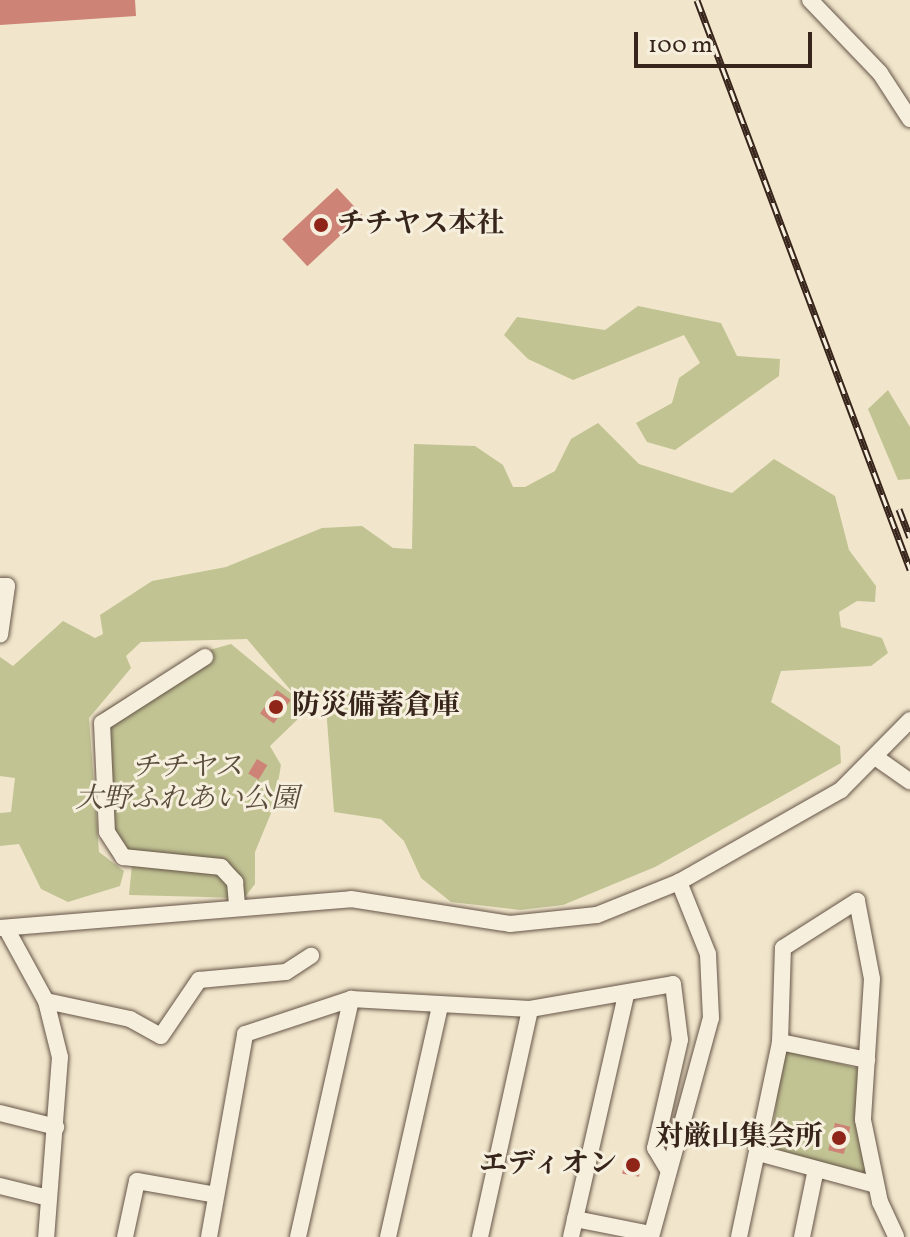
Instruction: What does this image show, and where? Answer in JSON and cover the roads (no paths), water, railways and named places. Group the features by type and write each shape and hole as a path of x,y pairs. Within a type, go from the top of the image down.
{"street":[{"path":"810,0 908,110"},
{"path":"0,586 7,586 0,635"},
{"path":"205,657 102,723 107,832 123,857 221,867 235,882 237,906"},
{"path":"46,1237 60,1057 46,1001 3,928 237,906 351,899 534,925 597,915 679,882 823,801 878,759 910,720"},
{"path":"878,759 910,781"},
{"path":"575,1219 651,1236 712,997 708,954 679,882"},
{"path":"739,1237 780,1042 783,948 857,901 872,979 863,1120 876,1185 896,1237"},
{"path":"46,1001 121,1016 161,1036 199,980 286,972 311,956"},
{"path":"209,1237 245,1034 351,999 530,1009 626,995 673,984 680,994 680,1040 655,1148 668,1170"},
{"path":"571,1237 626,995"},
{"path":"298,1237 351,999"},
{"path":"388,1237 440,1006"},
{"path":"480,1237 530,1009"},
{"path":"780,1042 867,1060"},
{"path":"0,1113 56,1127"},
{"path":"758,1153 876,1185"},
{"path":"802,1237 816,1169"},
{"path":"125,1237 137,1181 216,1195"},
{"path":"0,1186 49,1198"}],"railway":[{"path":"697,0 910,569"},
{"path":"899,509 910,537"}],"place":[{"name":"チチヤス本社","path":"321,225"},
{"name":"防災備蓄倉庫","path":"276,707"},
{"name":"対厳山集会所","path":"839,1138"},
{"name":"エディオン","path":"633,1165"}],"park label":[{"name":"チチヤス 大野ふれあい公園","path":"187,784"}]}
